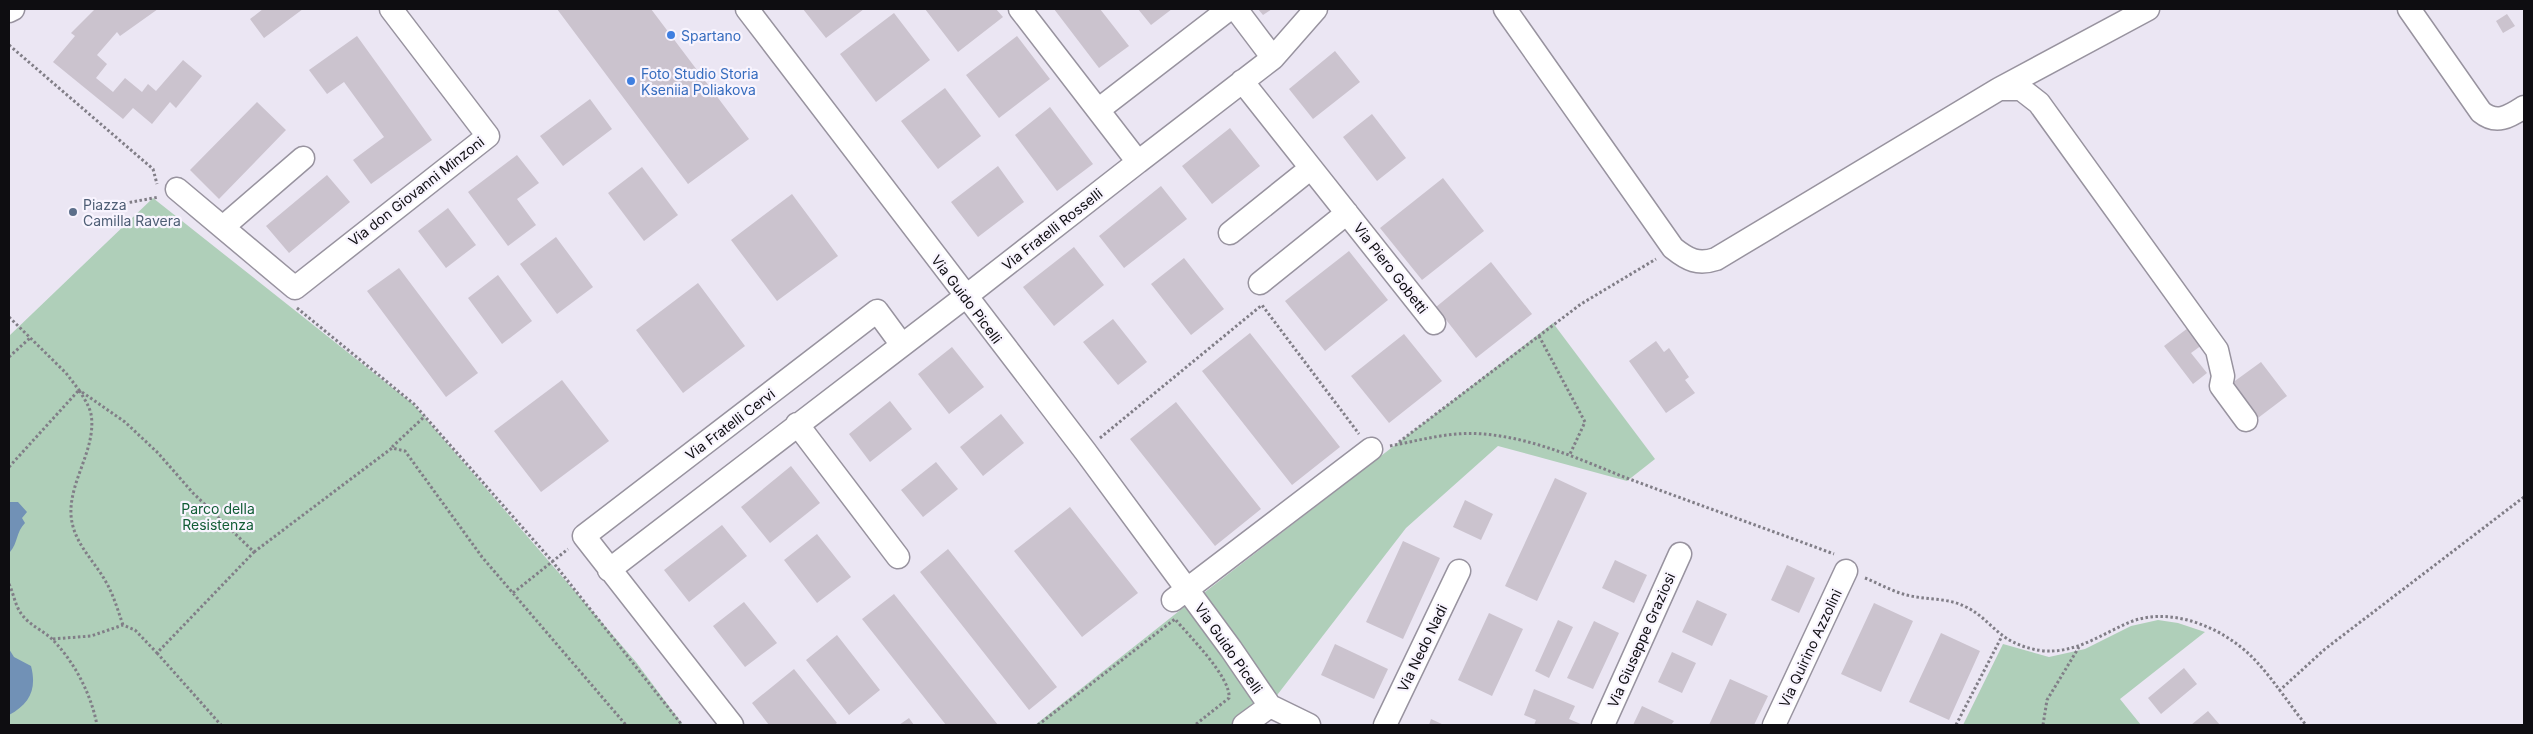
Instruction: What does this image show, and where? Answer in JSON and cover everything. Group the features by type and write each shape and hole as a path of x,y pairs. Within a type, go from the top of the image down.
{"street":[{"path":"9,12 13,9"},
{"name":"Via don Giovanni Minzoni","path":"168,196 223,227 295,288 488,136 391,9"},
{"name":"Via Guido Picelli","path":"747,9 965,297 1085,451 1180,595 1270,706"},
{"path":"1020,9 1138,162"},
{"path":"1098,110 1229,9"},
{"path":"1236,9 1273,58"},
{"name":"Via Fratelli Rosselli","path":"965,297 1273,58 1316,9"},
{"path":"1505,9 1673,248 1693,261 1704,263 1716,259 1999,89 2148,9"},
{"path":"2409,9 2488,118 2497,120 2509,116 2524,107"},
{"name":"Via Piero Gobetti","path":"1242,81 1434,323"},
{"path":"1999,89 2021,89 2039,103 2217,350 2223,376 2221,386 2246,420"},
{"path":"223,227 303,158"},
{"path":"1230,233 1311,168"},
{"name":"Via Piero Gobetti","path":"1260,283 1347,213"},
{"path":"609,570 965,297"},
{"name":"Via Fratelli Cervi","path":"732,725 584,536 877,311 902,345"},
{"path":"798,424 898,558"},
{"name":"Via Guido Picelli","path":"1180,595 1371,449"},
{"name":"Via Giuseppe Graziosi","path":"1603,725 1680,554"},
{"name":"Via Nedo Nadi","path":"1385,725 1459,571"},
{"name":"Via Quirino Azzolini","path":"1774,725 1846,571"},
{"path":"1244,725 1270,706 1309,725"}],"path":[{"path":"9,45 153,169 168,196 110,206"},
{"path":"1396,444 1581,304 1673,248"},
{"path":"293,305 414,404 552,561 682,725"},
{"path":"1096,442 1262,305 1371,449 1452,433 1483,434 1510,438 1570,454 1623,476 1852,560 1846,571 1910,596 1939,599 1967,607 1990,623 2002,636 2039,650 2052,651 2079,646 2144,618 2180,618 2200,624 2226,638 2251,657 2306,725"},
{"path":"9,317 66,373 79,390 90,410 92,422 88,444 71,497 71,517 76,536 106,581 123,625"},
{"path":"1539,336 1585,422 1570,454"},
{"path":"9,357 30,338"},
{"path":"9,467 79,390"},
{"path":"79,390 140,435 177,472 192,493 254,552"},
{"path":"156,653 254,552 392,448 424,416"},
{"path":"392,448 404,451 482,557 626,725"},
{"path":"2279,691 2325,649 2524,497"},
{"path":"513,593 552,561"},
{"path":"9,584 22,615 36,629 52,639 76,671 89,694 97,725"},
{"path":"1038,725 1175,619 1222,677 1229,690 1229,698 1195,725"},
{"path":"52,639 91,636 123,625 135,630 221,725"},
{"path":"1956,725 2002,636"},
{"path":"2043,725 2047,700 2079,646"}],"green space":[{"name":"Parco della Resistenza","path":"153,198 413,404 636,662 683,725 9,725 9,336"},
{"path":"1553,323 1655,459 1627,481 1498,446 1406,528 1271,703 1196,599"},
{"path":"1193,600 1267,706 1241,725 1035,725"},
{"path":"2158,620 2178,623 2205,632 2120,699 2141,725 1963,725 2003,644 2049,657 2085,649 2131,626"}],"water":[{"path":"9,502 18,502 27,512 22,518 25,523 10,552"},
{"path":"9,649 14,657 31,666 33,682 27,701 9,715"}],"building":[{"path":"95,9 158,9 120,36 117,32 97,55 107,64 96,78 113,92 125,78 142,92 148,84 156,91 183,60 202,76 176,108 170,102 152,124 133,108 123,119 53,62 75,36 71,33"},
{"path":"263,9 303,9 264,38 250,19"},
{"path":"557,9 651,9 749,139 688,184"},
{"path":"803,9 864,9 826,38"},
{"path":"925,9 996,9 1003,17 958,52"},
{"path":"1054,9 1100,9 1129,46 1099,68"},
{"path":"1138,9 1172,9 1151,25"},
{"path":"1258,9 1272,9 1263,15"},
{"path":"894,13 930,60 876,102 840,54"},
{"path":"2507,14 2515,26 2503,33 2496,21"},
{"path":"357,36 432,140 371,184 353,160 384,137 344,82 327,94 309,70"},
{"path":"1017,36 1050,79 999,118 966,75"},
{"path":"1335,51 1360,82 1313,119 1289,89"},
{"path":"945,88 981,136 938,169 901,121"},
{"path":"590,99 612,129 563,166 540,136"},
{"path":"257,102 286,130 219,199 190,170"},
{"path":"1050,107 1093,164 1057,191 1015,135"},
{"path":"1372,114 1406,158 1377,181 1343,137"},
{"path":"1230,128 1260,166 1212,204 1182,166"},
{"path":"517,155 539,183 517,199 536,225 508,246 468,192"},
{"path":"998,166 1024,202 978,237 951,202"},
{"path":"642,167 678,215 644,241 608,193"},
{"path":"327,175 350,202 289,253 266,226"},
{"path":"1443,178 1484,231 1422,280 1380,228"},
{"path":"1161,186 1187,219 1124,268 1099,236"},
{"path":"792,194 838,256 777,301 731,240"},
{"path":"448,208 476,245 446,268 418,231"},
{"path":"556,237 593,287 557,314 520,264"},
{"path":"1074,247 1104,285 1054,326 1023,287"},
{"path":"1349,251 1388,300 1325,351 1285,301"},
{"path":"1184,258 1224,309 1191,335 1151,284"},
{"path":"1491,262 1532,314 1476,358 1436,307"},
{"path":"399,268 478,373 446,397 367,291"},
{"path":"498,275 532,321 502,344 468,298"},
{"path":"698,283 745,346 683,393 636,330"},
{"path":"1113,319 1147,362 1118,385 1083,342"},
{"path":"2188,328 2202,345 2191,353 2207,373 2193,384 2164,346"},
{"path":"1250,333 1340,447 1292,485 1202,371"},
{"path":"1404,334 1442,381 1389,423 1351,376"},
{"path":"1656,341 1664,352 1669,348 1689,377 1685,380 1695,393 1666,413 1629,361"},
{"path":"952,347 984,387 949,414 918,374"},
{"path":"2261,362 2287,396 2254,421 2228,386"},
{"path":"562,380 609,441 541,492 494,431"},
{"path":"890,401 912,429 870,462 849,434"},
{"path":"1176,402 1261,509 1215,546 1130,439"},
{"path":"1001,414 1024,443 983,476 960,447"},
{"path":"936,462 958,489 923,517 901,490"},
{"path":"791,466 820,503 770,543 741,507"},
{"path":"1555,478 1587,493 1537,601 1505,586"},
{"path":"1465,500 1493,514 1481,540 1453,527"},
{"path":"1070,507 1138,593 1082,637 1014,551"},
{"path":"722,525 747,556 689,602 664,570"},
{"path":"817,534 851,577 817,603 784,560"},
{"path":"1403,541 1440,558 1403,639 1366,622"},
{"path":"948,549 1057,687 1029,710 920,572"},
{"path":"1615,560 1647,575 1634,603 1602,588"},
{"path":"1787,565 1815,578 1799,613 1771,600"},
{"path":"894,594 998,725 946,725 862,619"},
{"path":"1697,600 1727,614 1712,646 1682,632"},
{"path":"744,602 777,643 745,667 713,626"},
{"path":"1874,603 1913,621 1881,692 1841,674"},
{"path":"1489,613 1523,629 1492,696 1458,680"},
{"path":"1558,620 1573,627 1549,678 1535,671"},
{"path":"1594,621 1619,633 1593,689 1567,678"},
{"path":"1941,633 1980,651 1949,720 1909,702"},
{"path":"837,635 880,690 849,715 806,660"},
{"path":"1335,644 1388,669 1374,699 1321,675"},
{"path":"1672,652 1696,663 1682,693 1658,682"},
{"path":"2184,668 2197,684 2161,714 2148,698"},
{"path":"794,669 837,723 834,725 769,725 752,703"},
{"path":"1730,679 1768,696 1754,725 1709,725"},
{"path":"1534,689 1575,706 1569,719 1583,725 1534,725 1536,720 1524,715"},
{"path":"1642,706 1674,721 1671,725 1633,725"},
{"path":"2208,711 2220,725 2191,725"},
{"path":"909,718 914,725 899,725"},
{"path":"1431,719 1444,725 1429,725"}],"place":[{"name":"Spartano","path":"671,35"},
{"name":"Foto Studio Storia Kseniia Poliakova","path":"631,81"},
{"name":"Piazza Camilla Ravera","path":"73,212"}]}
